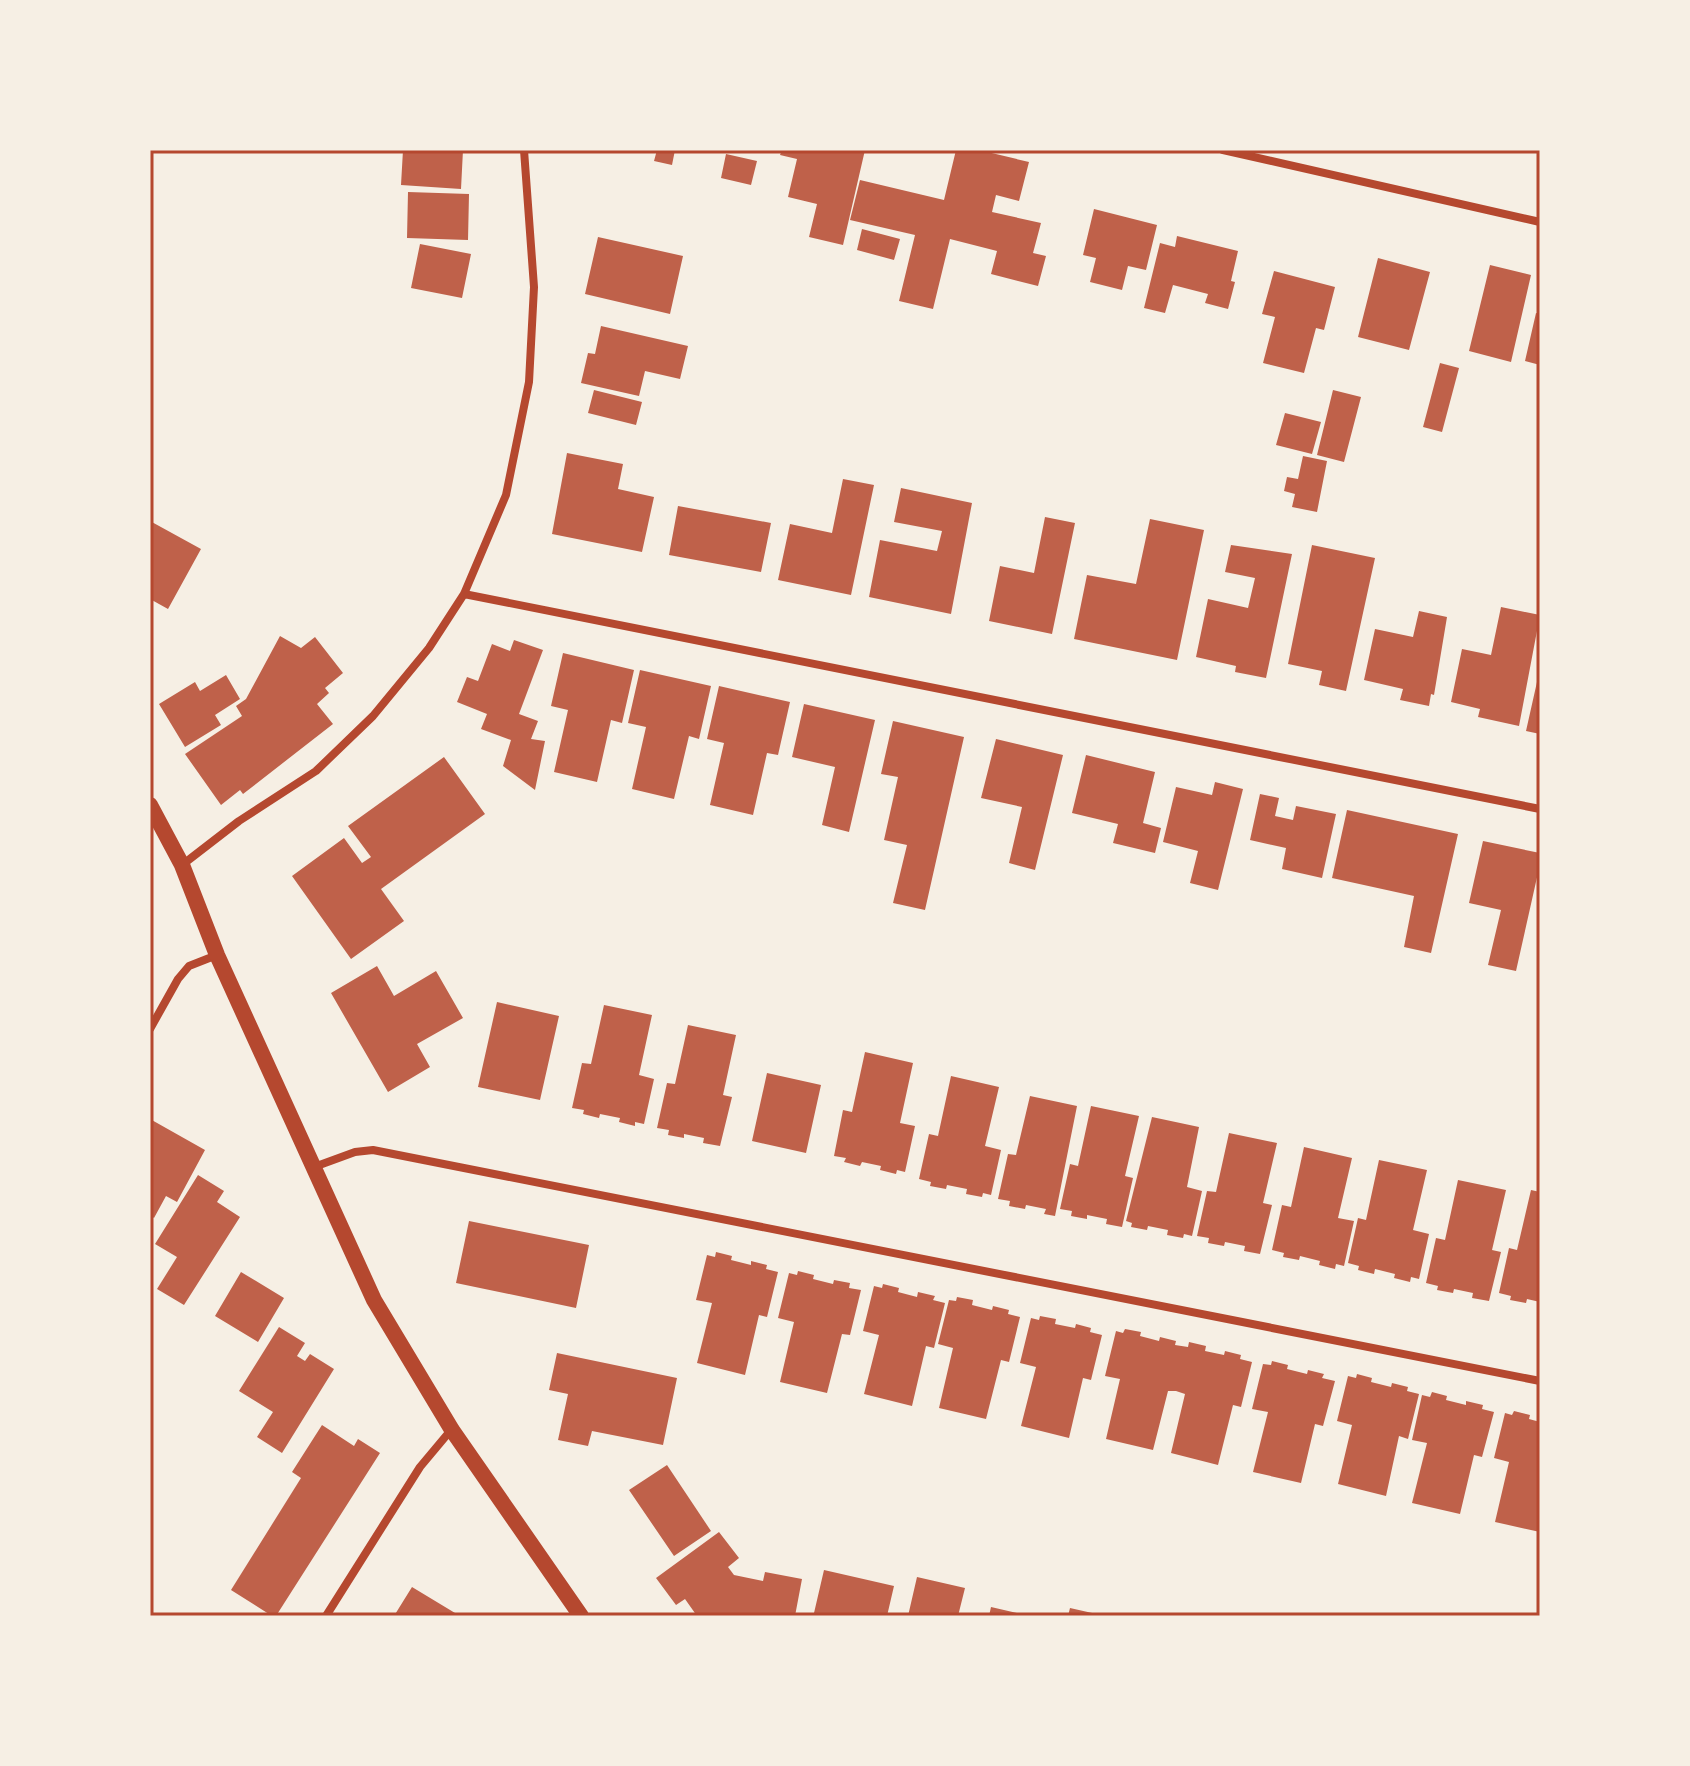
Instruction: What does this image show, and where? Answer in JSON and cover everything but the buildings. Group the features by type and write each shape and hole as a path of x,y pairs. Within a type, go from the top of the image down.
{"main road":[{"path":"150,805 182,865 217,955 374,1300 452,1430 581,1616"}],"street":[{"path":"182,865 239,821 316,771 373,716 429,648 464,594 506,495 529,382 534,287 524,150"},
{"path":"1223,150 1540,222"},
{"path":"464,594 1540,809"},
{"path":"150,1029 178,979 189,966 217,955"},
{"path":"314,1167 355,1152 373,1150 1540,1381"},
{"path":"326,1616 420,1467 452,1430"}]}
